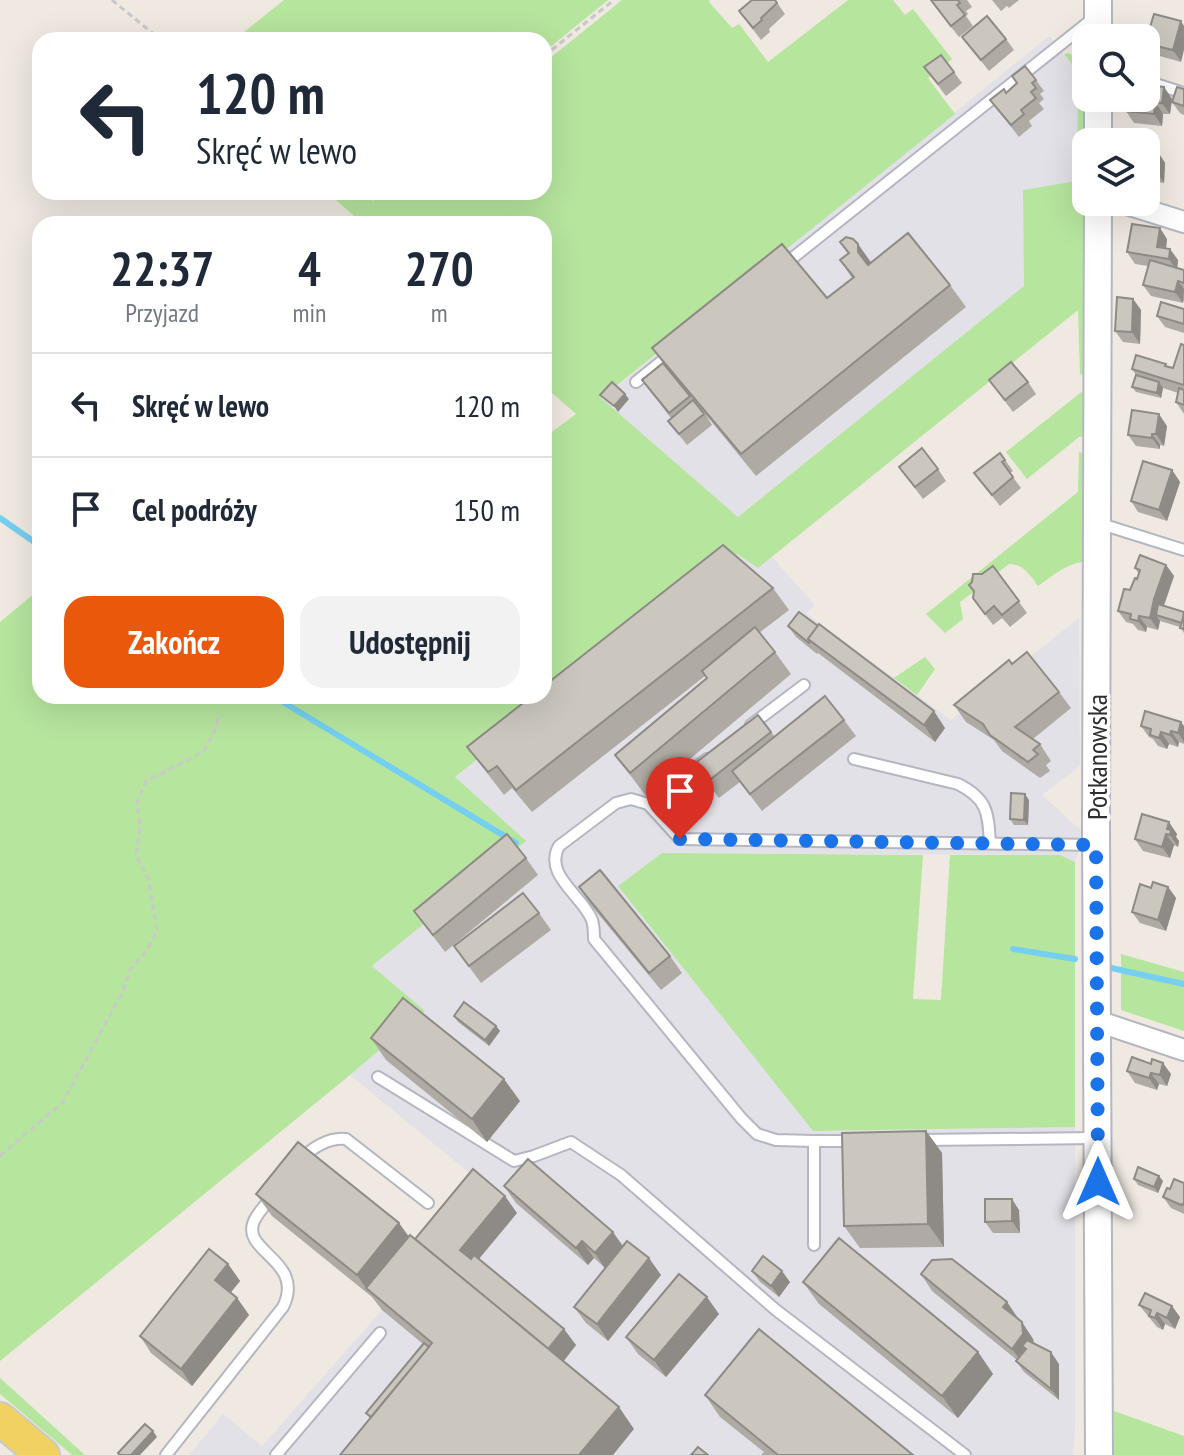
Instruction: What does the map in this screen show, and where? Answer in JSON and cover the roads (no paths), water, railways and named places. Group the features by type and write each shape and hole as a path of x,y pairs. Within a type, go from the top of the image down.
{"main road":[{"path":"0,1419 43,1455"},
{"path":"0,1443 14,1455"}],"street":[{"path":"1160,214 1184,222"},
{"name":"Potkanowska","path":"1098,216 1096,845 1099,1455"},
{"path":"1097,1021 1184,1050"}],"lane":[{"path":"774,273 1098,18"},
{"path":"1160,85 1184,93"},
{"path":"636,382 686,342"},
{"path":"1097,522 1184,550"},
{"path":"744,731 804,685"},
{"path":"648,804 720,749"},
{"path":"854,759 958,784 970,790 983,802 988,814 990,843"},
{"path":"874,1141 776,1140 757,1134 594,939 591,918 557,870 554,856 559,846 616,803 631,799 648,804 680,839 1096,845"},
{"path":"378,1077 514,1161 571,1142 621,1175 776,1310 965,1455"},
{"path":"906,1140 1097,1138"},
{"path":"290,1174 314,1148 334,1139 346,1139 428,1203"},
{"path":"814,1141 814,1245"},
{"path":"166,1455 287,1299 288,1281 284,1272 276,1260 259,1246 252,1230 256,1217 282,1185"},
{"path":"276,1455 380,1333"}],"waterway":[{"path":"0,518 32,540"},
{"path":"286,704 516,843"},
{"path":"1013,949 1075,959"},
{"path":"1107,967 1184,984"}]}
